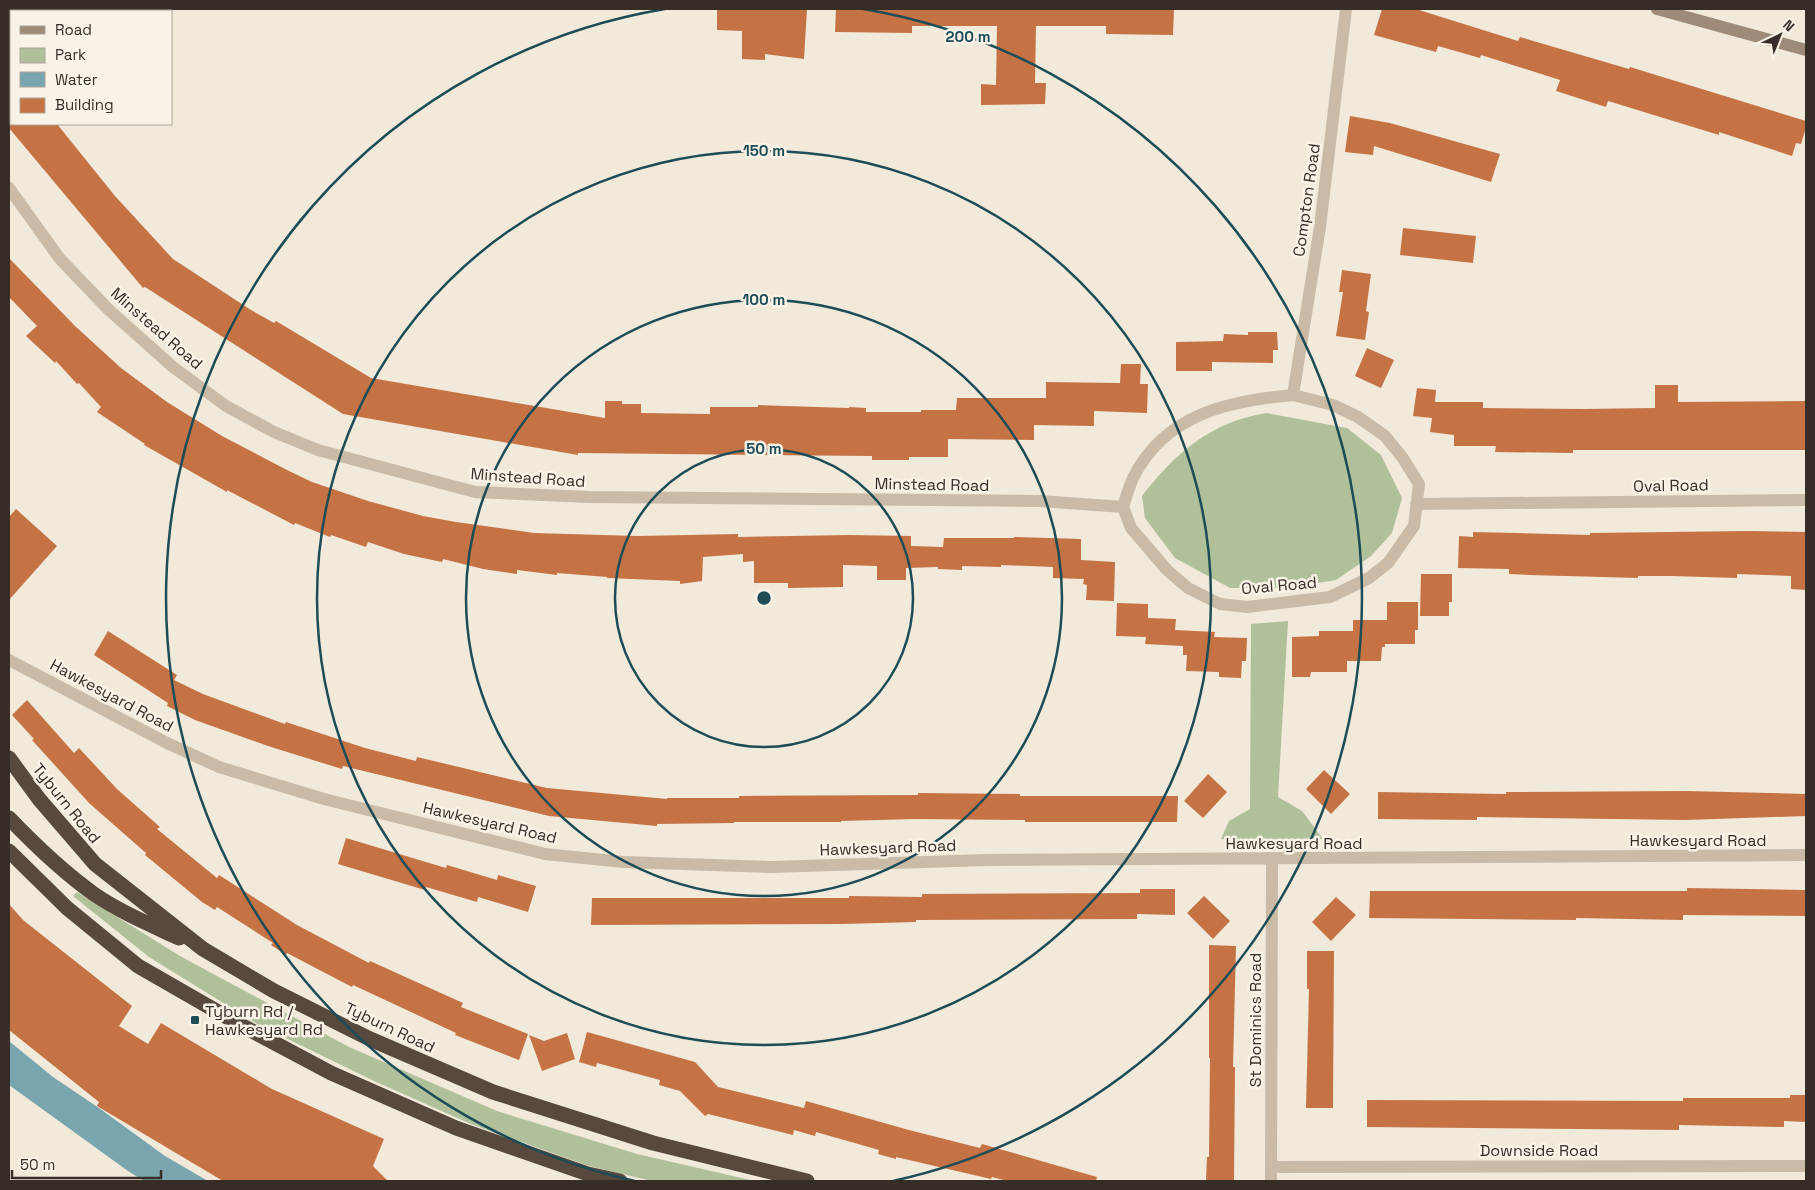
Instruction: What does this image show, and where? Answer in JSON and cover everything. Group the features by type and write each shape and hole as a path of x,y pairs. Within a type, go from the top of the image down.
{"highway":[{"name":"Tyburn Road","path":"9,758 39,799 95,864 203,949 274,991 370,1039 493,1092 653,1144 807,1181"},
{"path":"9,818 46,856 95,895 203,949"},
{"path":"9,851 67,908 138,966 239,1024 332,1073 456,1128 588,1174 620,1181"}],"street":[{"name":"Compton Road","path":"1293,395 1320,227 1346,9"},
{"path":"1657,9 1806,50"},
{"name":"Minstead Road","path":"9,188 60,259 109,310 173,367 226,406 274,432 318,450 474,492 589,497 1040,501 1123,507"},
{"name":"Oval Road","path":"1293,395 1333,405 1358,417 1386,436 1419,484 1414,526 1388,562 1369,578 1330,597 1247,607 1220,604 1188,588 1167,570 1131,528 1123,507 1133,479 1144,460 1162,438 1193,418 1225,405 1258,398 1293,395"},
{"name":"Oval Road","path":"1416,504 1806,500"},
{"name":"Hawkesyard Road","path":"9,660 167,743 219,767 324,799 545,854 623,862 772,867 987,860 1806,856"},
{"name":"St Dominics Road","path":"1271,1181 1272,859"},
{"name":"Downside Road","path":"1272,1167 1806,1166"}],"green space":[{"path":"1266,413 1347,428 1381,455 1402,498 1392,533 1371,556 1336,580 1287,588 1230,588 1175,558 1145,518 1142,496 1181,453 1211,432 1228,424 1246,417"},
{"path":"1288,621 1278,797 1302,811 1323,839 1221,839 1229,821 1250,809 1251,624"},
{"path":"77,892 180,956 349,1047 497,1111 637,1154 755,1181 652,1181 589,1166 471,1124 374,1081 259,1025 149,957 73,896"}],"water":[{"path":"9,1041 53,1077 165,1156 208,1181 144,1181 128,1171 9,1085"}],"building":[{"path":"717,9 807,9 804,59 765,54 765,60 742,59 742,31 717,30"},
{"path":"836,9 1174,9 1173,35 1106,34 1106,26 1036,26 1035,83 1046,83 1045,104 981,105 981,84 996,85 997,26 912,26 912,33 835,32"},
{"path":"1382,9 1416,9 1518,41 1520,37 1629,69 1630,67 1806,121 1806,128 1801,144 1796,143 1792,156 1719,132 1719,135 1608,101 1606,107 1556,91 1560,80 1481,55 1480,58 1438,46 1436,52 1374,35"},
{"path":"1350,116 1390,123 1500,154 1491,182 1374,146 1373,155 1345,152"},
{"path":"9,124 58,125 115,196 173,259 251,310 274,323 276,321 371,378 605,418 605,401 622,401 622,404 641,404 641,413 710,414 710,407 758,407 758,405 866,408 866,412 956,410 957,398 1046,398 1046,382 1120,383 1121,364 1141,364 1140,384 1148,384 1147,413 1094,411 1094,426 1034,425 1034,440 948,439 948,457 909,457 909,460 872,460 872,456 578,453 578,455 343,414 145,287 143,288 9,128"},
{"path":"1403,228 1476,236 1473,263 1400,255"},
{"path":"9,258 75,326 121,368 167,402 222,436 287,470 312,482 368,501 423,516 534,533 637,536 738,534 738,537 911,536 911,546 943,547 944,538 1014,537 1081,539 1081,560 1115,562 1114,601 1086,600 1087,585 1083,584 1084,579 1053,578 1053,567 962,566 962,570 938,569 938,567 906,568 906,580 877,580 877,566 843,565 843,587 788,588 788,583 754,583 754,561 743,562 743,554 703,557 702,581 680,584 680,581 607,578 557,573 557,575 517,570 517,574 483,569 443,559 442,562 404,554 368,542 366,547 331,535 330,537 295,523 294,525 227,490 227,492 144,445 97,412 101,407 79,383 77,384 56,361 55,363 26,336 37,326 9,297"},
{"path":"1342,270 1371,274 1366,311 1369,312 1365,340 1336,336 1343,292 1339,292"},
{"path":"1248,332 1277,332 1278,350 1273,350 1273,363 1212,362 1212,371 1176,371 1176,342 1223,341 1224,334 1248,335"},
{"path":"1367,348 1394,360 1381,388 1355,376"},
{"path":"1655,385 1678,385 1678,402 1806,401 1806,450 1573,450 1573,453 1495,452 1496,446 1454,446 1454,435 1430,432 1432,418 1413,416 1417,388 1436,390 1435,402 1483,402 1483,408 1585,409 1655,408"},
{"path":"16,509 57,546 9,600 9,517"},
{"path":"1473,532 1590,535 1590,533 1806,532 1806,590 1791,589 1791,576 1737,574 1737,578 1638,576 1638,578 1509,574 1509,569 1458,568 1459,536 1473,537"},
{"path":"1421,574 1452,574 1452,602 1449,602 1449,616 1420,616"},
{"path":"1387,602 1418,602 1418,630 1415,630 1415,644 1385,644 1385,647 1382,647 1381,661 1347,661 1347,672 1311,672 1310,677 1292,677 1292,637 1319,636 1319,631 1353,631 1353,620 1387,620"},
{"path":"1117,603 1148,604 1148,618 1176,619 1175,630 1215,632 1214,637 1247,638 1246,661 1242,661 1241,678 1219,677 1219,672 1186,671 1187,655 1183,655 1183,646 1145,644 1146,637 1116,636"},
{"path":"108,631 177,675 174,680 203,694 285,724 286,722 365,748 416,761 417,757 547,788 667,799 739,798 739,796 918,795 918,793 1020,794 1020,796 1178,796 1177,822 1025,822 1025,820 915,819 841,822 657,824 657,826 549,816 343,766 342,769 271,747 195,720 167,706 168,703 94,655"},
{"path":"27,700 74,753 79,748 117,789 160,827 157,829 217,878 219,875 297,925 369,963 370,961 463,1003 461,1007 528,1034 519,1060 455,1035 456,1033 353,985 352,987 287,953 286,955 271,945 273,943 217,907 215,910 202,902 145,855 146,853 89,803 32,740 34,739 12,715"},
{"path":"1324,770 1350,794 1331,814 1306,789"},
{"path":"1208,774 1227,792 1203,818 1184,801"},
{"path":"1686,791 1806,794 1806,816 1686,820 1477,817 1477,820 1378,819 1378,792 1506,794 1506,792"},
{"path":"346,838 446,868 447,865 497,880 498,875 536,886 528,912 478,897 477,902 426,887 425,890 338,864"},
{"path":"1687,888 1806,890 1806,916 1683,915 1683,920 1369,918 1370,891 1687,891"},
{"path":"1140,889 1175,889 1175,915 1137,914 1137,919 916,920 916,922 842,924 591,925 592,898 922,897 922,894 1140,893"},
{"path":"1204,896 1230,921 1213,939 1187,913"},
{"path":"1336,897 1356,915 1331,941 1312,922"},
{"path":"9,904 23,920 132,1006 119,1026 148,1044 161,1023 272,1089 384,1139 373,1166 388,1181 223,1181 97,1106 99,1102 9,1030"},
{"path":"1209,945 1236,946 1233,1067 1235,1067 1234,1181 1206,1181 1207,1157 1209,1157"},
{"path":"1307,951 1334,951 1333,1108 1306,1108 1309,989 1307,989"},
{"path":"587,1032 695,1062 718,1087 804,1108 806,1101 980,1148 982,1144 1097,1177 1096,1181 1007,1181 992,1177 991,1179 896,1157 896,1159 878,1154 879,1150 816,1132 815,1136 794,1130 793,1135 708,1114 705,1116 680,1091 659,1085 660,1080 597,1063 596,1067 579,1062"},
{"path":"567,1033 575,1059 542,1071 529,1035 544,1041"},
{"path":"1790,1095 1806,1095 1806,1122 1784,1121 1784,1127 1679,1125 1679,1130 1367,1127 1367,1100 1683,1101 1683,1098 1790,1098"}],"place":[{"name":"Tyburn Rd / Hawkesyard Rd","path":"195,1020"}]}
